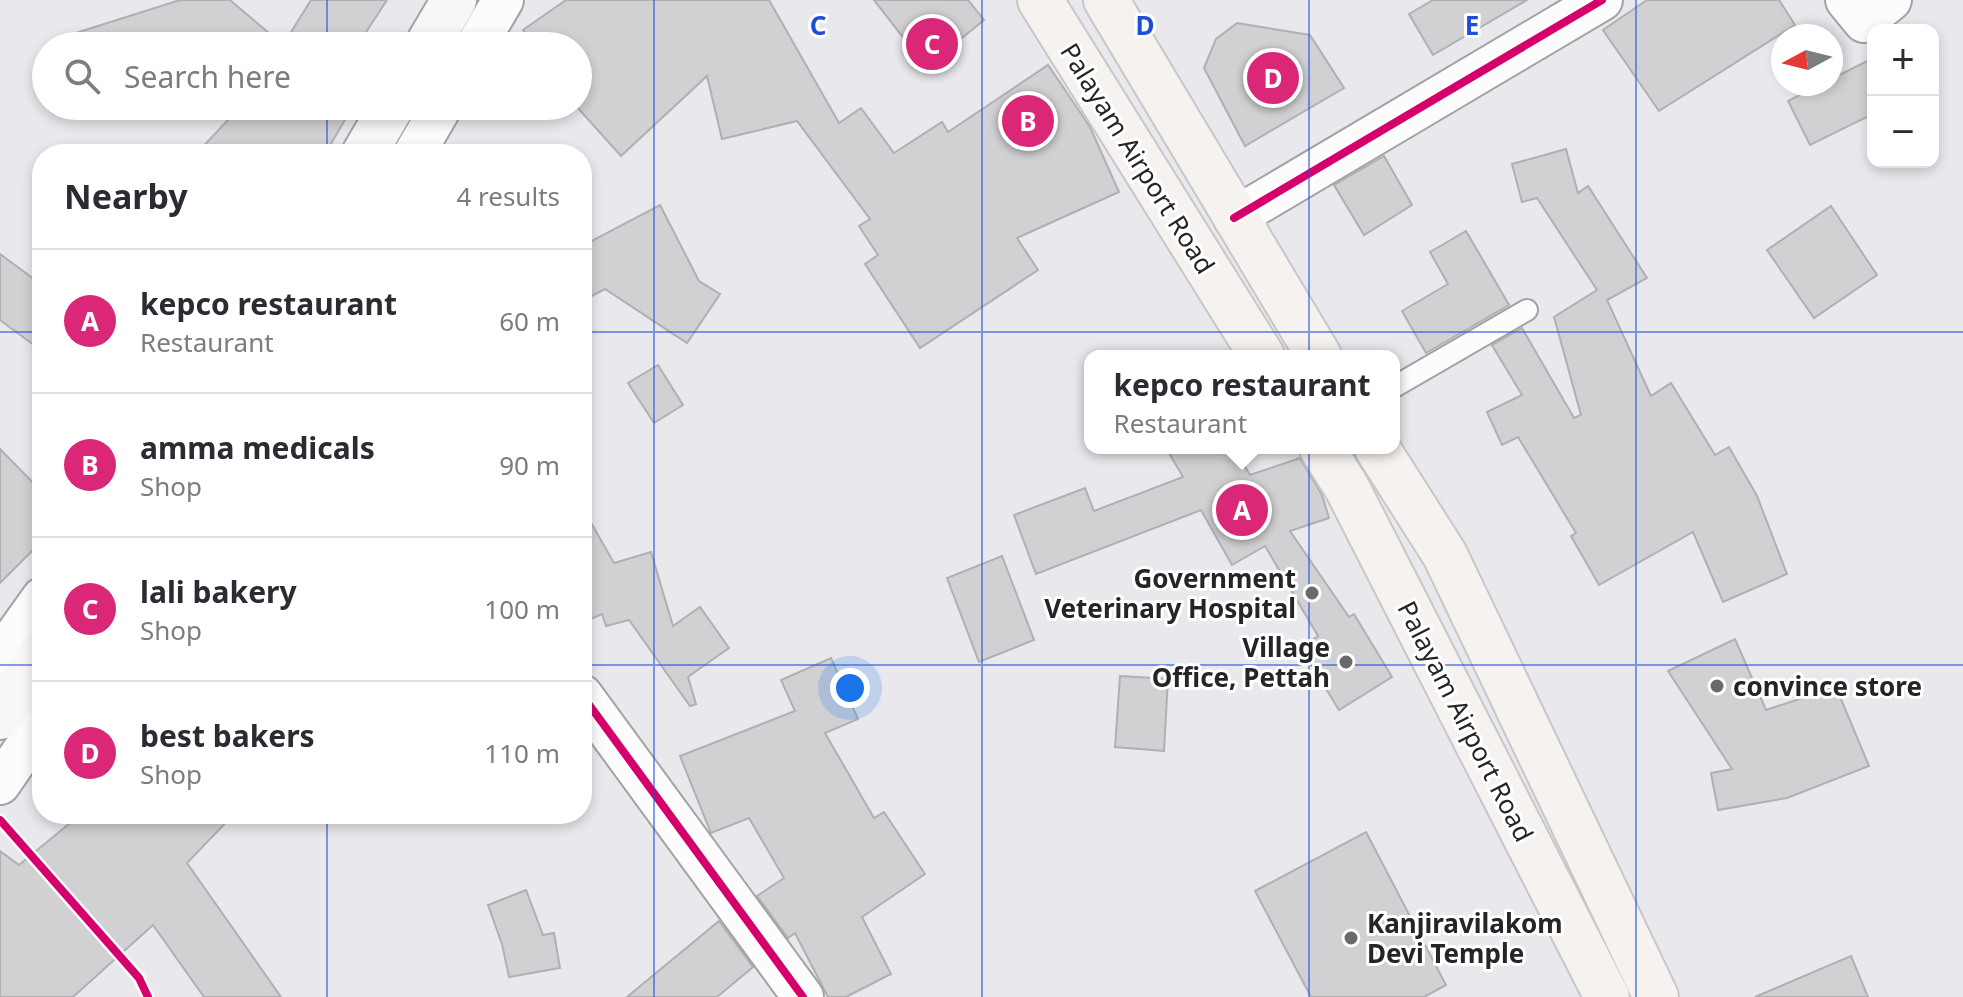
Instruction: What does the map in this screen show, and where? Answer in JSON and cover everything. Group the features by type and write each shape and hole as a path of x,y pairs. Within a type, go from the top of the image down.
{"main road":[{"path":"435,32 454,0"},
{"name":"Palayam Airport Road","path":"1040,0 1258,350"},
{"name":"Palayam Airport Road","path":"1106,0 1315,350"},
{"path":"370,144 384,120"},
{"name":"Palayam Airport Road","path":"1326,454 1347,488 1607,997"},
{"name":"Palayam Airport Road","path":"1381,454 1445,555 1656,997"},
{"path":"0,717 32,668"}],"street":[{"path":"415,32 433,0"},
{"path":"484,32 503,0"},
{"path":"1234,218 1602,0"},
{"path":"1846,0 1864,22 1891,0"},
{"path":"348,144 363,120"},
{"path":"420,144 434,120"},
{"path":"0,657 32,612"},
{"path":"592,709 803,997"},
{"path":"0,784 32,738"}],"lane":[{"path":"1400,384 1527,310"}],"building":[{"path":"180,0 230,0 268,32 79,32"},
{"path":"311,0 387,0 366,32 291,32"},
{"path":"566,0 769,0 839,123 861,108 894,153 942,122 948,132 1048,65 1090,127 1119,192 1017,238 1038,270 920,348 865,264 878,255 859,226 870,219 797,121 722,139 707,76 621,156 589,120 592,120 592,32 523,30"},
{"path":"874,0 968,0 984,20 926,67"},
{"path":"1433,0 1527,0 1433,55 1409,14"},
{"path":"1647,0 1779,0 1794,24 1771,24 1771,40 1659,111 1603,30"},
{"path":"1237,23 1310,35 1344,88 1245,146 1204,68 1216,39"},
{"path":"1867,61 1867,117 1810,145 1788,101 1798,96 1843,96 1843,73"},
{"path":"228,120 345,120 331,144 205,144"},
{"path":"1566,149 1578,193 1588,186 1647,278 1607,300 1651,396 1671,383 1715,455 1729,447 1757,496 1787,574 1723,602 1693,532 1599,585 1571,536 1576,533 1518,437 1502,445 1487,412 1522,395 1492,345 1522,328 1574,418 1581,415 1554,317 1597,290 1537,198 1522,202 1512,164"},
{"path":"1384,156 1412,205 1364,235 1334,185"},
{"path":"660,205 699,281 720,294 687,343 605,289 592,296 592,241"},
{"path":"1831,206 1877,275 1814,318 1767,250"},
{"path":"1466,231 1509,305 1426,353 1402,311 1448,284 1430,252"},
{"path":"0,254 32,278 32,344 0,320"},
{"path":"658,365 683,405 654,423 628,383"},
{"path":"0,449 32,482 32,551 0,583"},
{"path":"1170,454 1238,454 1250,475 1300,458 1322,495 1329,518 1290,531 1349,617 1354,614 1392,677 1339,710 1301,648 1318,636 1265,546 1232,565 1201,510 1036,574 1014,515 1085,488 1094,511 1183,477"},
{"path":"592,524 614,563 651,552 673,626 700,607 729,648 688,677 696,704 690,706 629,620 606,626 602,614 592,618"},
{"path":"1002,556 1034,640 979,662 947,578"},
{"path":"1735,639 1766,710 1836,687 1869,766 1787,798 1718,810 1711,773 1732,769 1668,671"},
{"path":"831,658 858,719 825,733 874,818 884,812 925,874 862,917 891,974 846,997 828,997 795,933 788,938 757,896 784,878 749,818 711,833 680,756 795,711 781,680"},
{"path":"1120,676 1168,679 1164,751 1115,747"},
{"path":"69,824 224,824 187,863 281,997 204,997 153,925 73,997 0,997 0,851 19,865"},
{"name":"Kanjiravilakom Devi Temple","path":"1366,832 1446,985 1424,997 1311,997 1255,891"},
{"path":"526,890 543,935 554,933 560,968 509,977 502,944 488,905"},
{"path":"719,921 753,967 717,997 627,997"},
{"path":"1851,956 1868,997 1755,997"}],"cycle path":[{"path":"1234,218 1602,0"},
{"path":"592,709 803,997"},
{"path":"0,820 139,978 148,997"}],"place":[{"name":"lali bakery","path":"932,44"},
{"name":"best bakers","path":"1273,78"},
{"name":"amma medicals","path":"1028,121"},
{"name":"kepco restaurant","path":"1242,510"},
{"name":"Government Veterinary Hospital","path":"1312,593"},
{"name":"Village Office, Pettah","path":"1346,662"},
{"name":"convince store","path":"1717,686"},
{"name":"Kanjiravilakom Devi Temple","path":"1351,938"}]}
